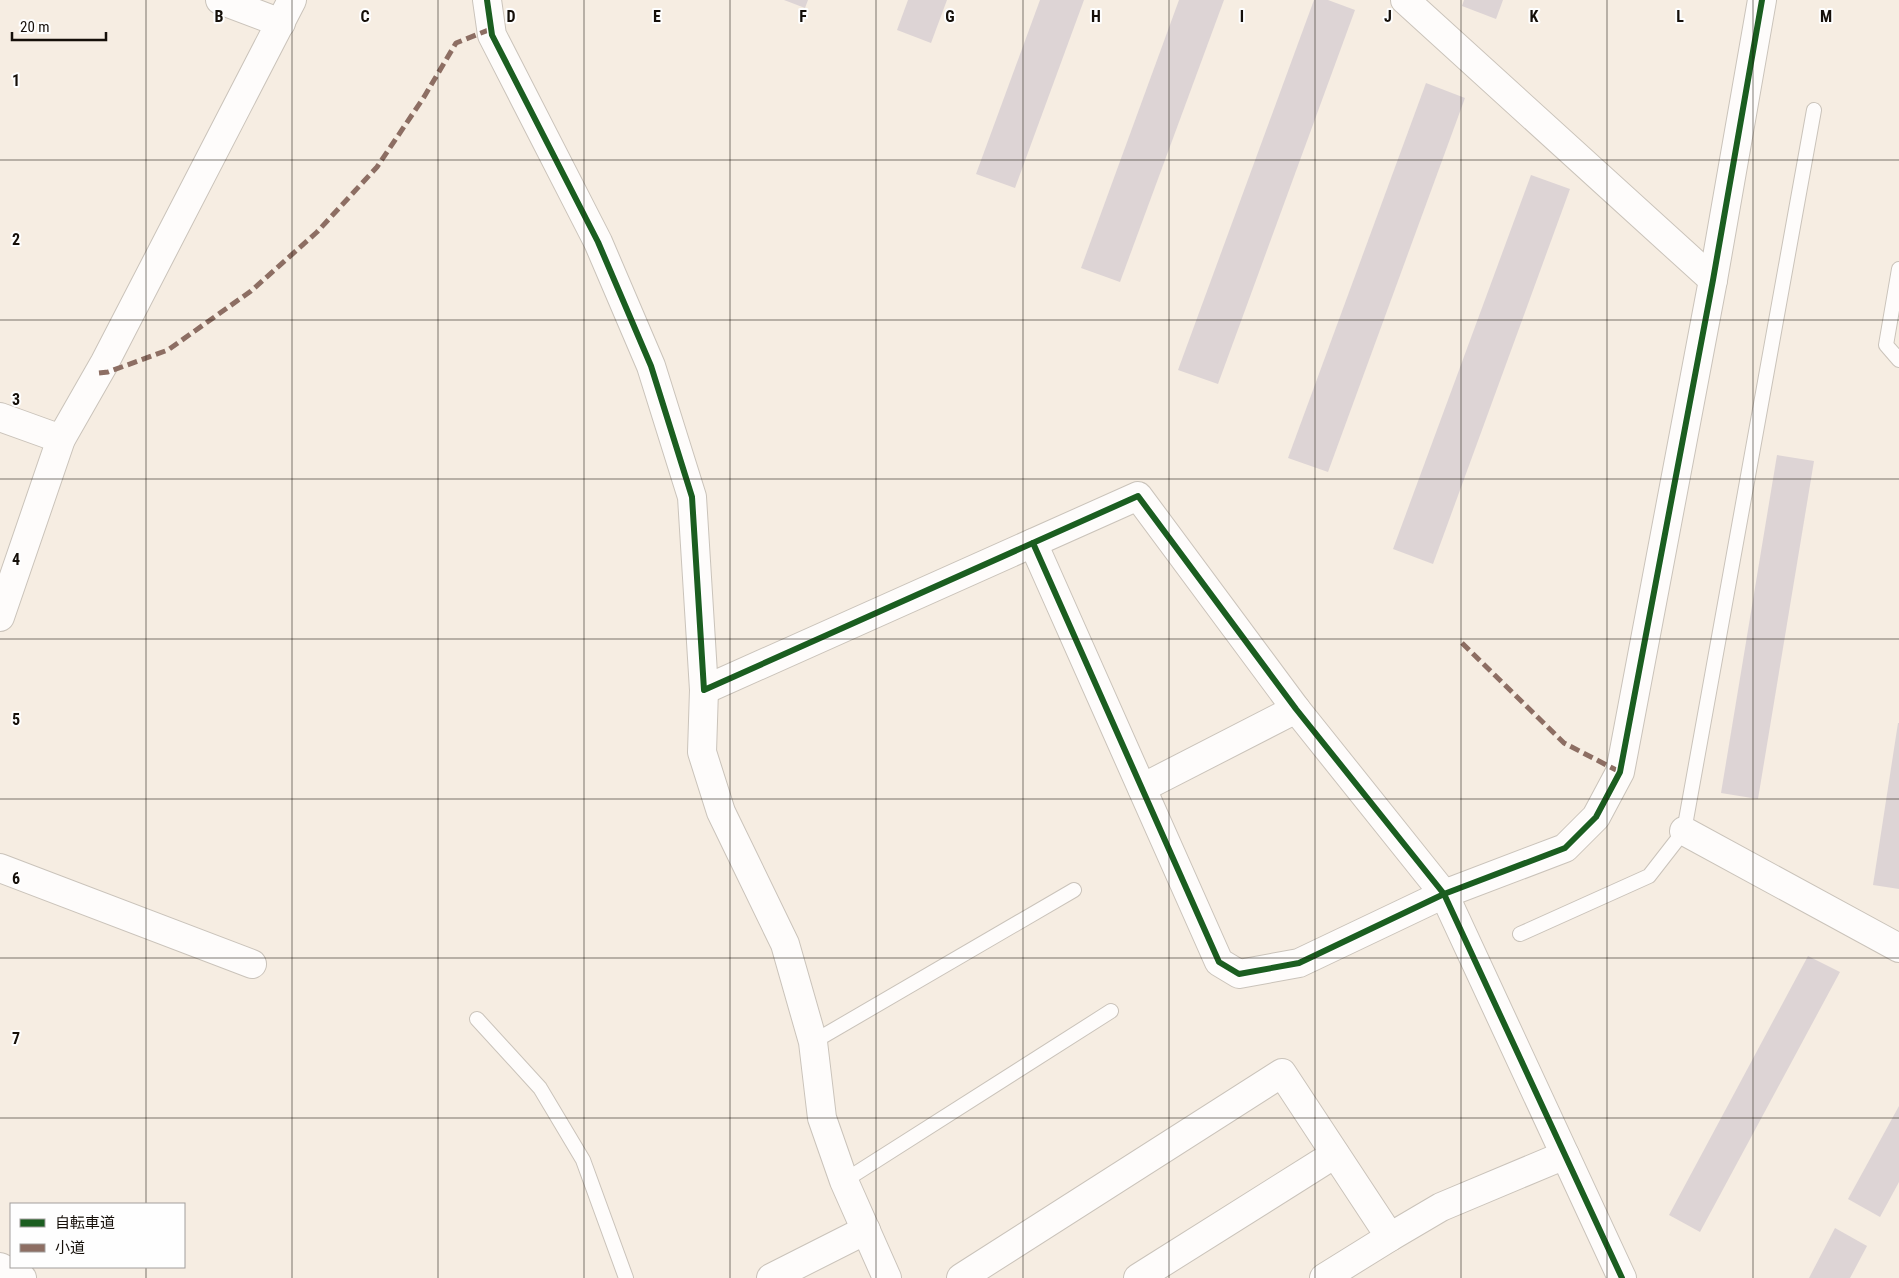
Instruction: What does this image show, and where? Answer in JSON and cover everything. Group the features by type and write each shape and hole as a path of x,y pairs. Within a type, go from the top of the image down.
{"street":[{"path":"0,616 62,439 104,362 286,11 220,0"},
{"path":"487,0 492,35 598,242 651,366 692,497 704,690 702,752 721,812 785,944 813,1042 822,1118 844,1181 888,1278"},
{"path":"1405,0 1713,280"},
{"path":"1033,543 1219,962 1239,974 1299,963 1444,894 1565,848 1596,817 1620,772 1765,1"},
{"path":"0,417 62,439"},
{"path":"704,690 1138,496 1296,709 1444,894 1622,1278"},
{"path":"1142,788 1296,709"},
{"path":"1684,831 1899,948"},
{"path":"0,868 252,964"},
{"path":"961,1278 998,1268 1282,1073 1390,1237"},
{"path":"1138,1278 1335,1154"},
{"path":"1324,1278 1441,1207 1565,1155"},
{"path":"771,1278 866,1230"},
{"path":"0,1267 22,1278"}],"lane":[{"path":"1520,934 1649,876 1684,831 1814,110"},
{"path":"1899,270 1886,345 1899,360"},
{"path":"813,1042 1074,890"},
{"path":"844,1181 1111,1011"},
{"path":"477,1019 540,1088 583,1160 626,1278"}],"building":[{"path":"784,0 808,0 805,8"},
{"path":"908,0 947,0 931,43 897,30"},
{"path":"1040,0 1084,0 1015,188 976,174"},
{"path":"1179,0 1224,0 1120,282 1081,268"},
{"path":"1314,0 1328,0 1355,10 1218,384 1178,370"},
{"path":"1464,0 1503,0 1496,19 1462,6"},
{"path":"1426,83 1465,98 1328,472 1288,458"},
{"path":"1531,175 1570,189 1433,564 1393,549"},
{"path":"1777,455 1814,461 1758,799 1721,793"},
{"path":"1899,723 1899,889 1873,885"},
{"path":"1808,956 1840,972 1700,1232 1669,1215"},
{"path":"1899,1106 1899,1182 1880,1217 1848,1199"},
{"path":"1835,1228 1867,1246 1850,1278 1809,1278"}],"marked path":[{"path":"99,373 108,372 168,350 251,291 317,232 377,167 424,97 456,43 491,29"},
{"path":"1462,643 1564,743 1620,772"}],"cycle path":[{"path":"487,0 492,35 598,242 651,366 692,497 704,690 1138,496 1296,709 1444,894 1622,1278"},
{"path":"1033,543 1219,962 1239,974 1299,963 1444,894 1565,848 1596,817 1620,772 1713,280 1762,0"}]}
